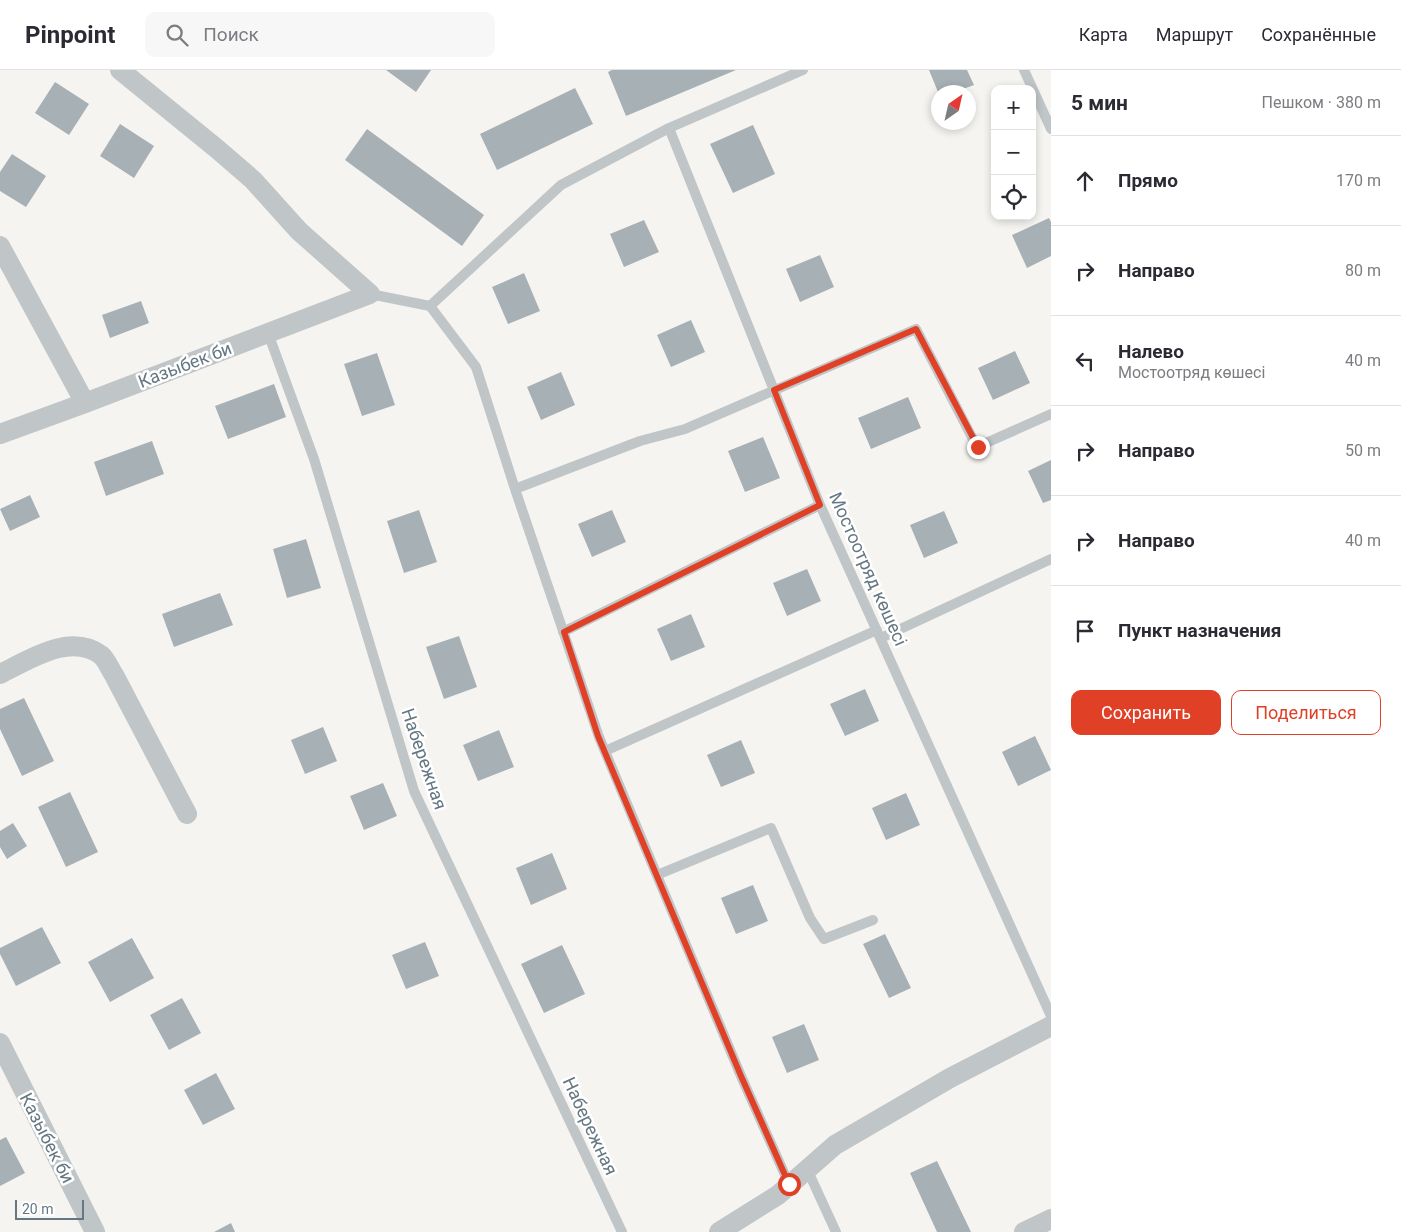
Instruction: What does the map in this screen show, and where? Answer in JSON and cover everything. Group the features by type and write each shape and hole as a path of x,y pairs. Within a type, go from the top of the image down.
{"street":[{"path":"120,70 253,180 300,231 370,294"},
{"path":"0,246 85,403"},
{"name":"Казыбек би","path":"0,434 370,294"},
{"path":"0,674 53,649 80,646 102,656 114,674 187,814"},
{"path":"719,1232 778,1195 806,1169 843,1141 950,1078 1051,1026"},
{"name":"Казыбек би","path":"0,1043 95,1232"},
{"path":"1024,1232 1051,1219"}],"lane":[{"path":"430,306 562,185 669,128 803,70"},
{"path":"1024,70 1051,129"},
{"name":"Мостоотряд көшесі","path":"669,128 820,505 1051,1016"},
{"path":"370,294 430,306 476,367 515,489 605,751 741,1076 789,1184"},
{"path":"515,489 640,441 685,430 916,329 978,447 1051,414"},
{"name":"Набережная","path":"268,334 314,460 414,791 622,1232"},
{"path":"564,632 820,505"},
{"path":"605,751 1051,559"},
{"path":"657,875 771,828 810,918 824,939 873,920"},
{"path":"806,1169 836,1232"}],"building":[{"path":"386,70 431,70 416,92"},
{"path":"612,70 736,70 626,116 608,72"},
{"path":"929,70 967,70 974,85 935,85"},
{"path":"55,82 89,104 69,135 35,113"},
{"path":"575,88 593,124 497,170 480,134"},
{"path":"120,124 154,146 134,178 100,156"},
{"path":"753,125 775,174 733,193 710,144"},
{"path":"367,129 484,215 462,246 345,160"},
{"path":"12,154 46,176 26,207 0,191 0,172"},
{"path":"1049,218 1051,222 1051,256 1027,268 1012,235"},
{"path":"644,220 659,252 624,267 610,234"},
{"path":"820,255 834,287 800,302 786,269"},
{"path":"524,273 540,311 508,324 492,287"},
{"path":"141,301 149,323 110,338 102,315"},
{"path":"691,320 705,352 671,367 657,335"},
{"path":"1015,351 1030,383 993,400 978,368"},
{"path":"377,353 395,405 362,416 344,364"},
{"path":"561,372 575,405 541,420 527,387"},
{"path":"274,384 286,417 228,439 215,406"},
{"path":"908,397 921,428 871,449 858,418"},
{"path":"763,437 780,478 745,492 728,451"},
{"path":"152,441 164,474 106,496 94,462"},
{"path":"1051,460 1051,500 1043,503 1028,471"},
{"path":"30,495 40,517 10,531 0,509"},
{"path":"419,510 437,562 404,573 387,521"},
{"path":"612,510 626,542 592,557 578,524"},
{"path":"944,511 958,543 924,558 910,525"},
{"path":"306,539 321,588 287,598 273,549"},
{"path":"807,569 821,601 787,616 773,583"},
{"path":"220,593 233,625 174,647 162,614"},
{"path":"691,614 705,647 671,661 657,629"},
{"path":"459,636 477,687 444,699 426,647"},
{"path":"865,689 879,721 845,736 830,704"},
{"path":"24,698 54,761 22,776 0,729 0,709"},
{"path":"323,727 337,761 305,774 291,740"},
{"path":"499,730 514,767 478,781 463,745"},
{"path":"1035,736 1051,770 1018,786 1002,752"},
{"path":"741,740 755,773 721,787 707,755"},
{"path":"383,783 397,816 364,830 350,796"},
{"path":"70,792 98,852 66,867 38,807"},
{"path":"906,793 920,825 886,840 872,808"},
{"path":"13,823 27,846 7,859 0,847 0,831"},
{"path":"552,853 567,889 531,905 516,868"},
{"path":"753,885 768,921 736,934 721,898"},
{"path":"42,927 61,963 16,986 0,954 0,948"},
{"path":"885,934 911,988 889,998 863,944"},
{"path":"132,938 154,978 110,1002 88,962"},
{"path":"425,942 439,976 406,989 392,955"},
{"path":"562,945 585,994 544,1013 521,964"},
{"path":"182,998 201,1033 169,1050 150,1015"},
{"path":"804,1024 819,1060 787,1073 772,1037"},
{"path":"216,1073 235,1109 203,1125 184,1090"},
{"path":"6,1137 25,1173 0,1186 0,1140"},
{"path":"937,1161 971,1232 937,1232 910,1173"},
{"path":"231,1223 235,1232 214,1232"}],"route":[{"path":"789,1184 741,1076 598,736 564,632 820,505 774,390 916,329 978,447"}]}
